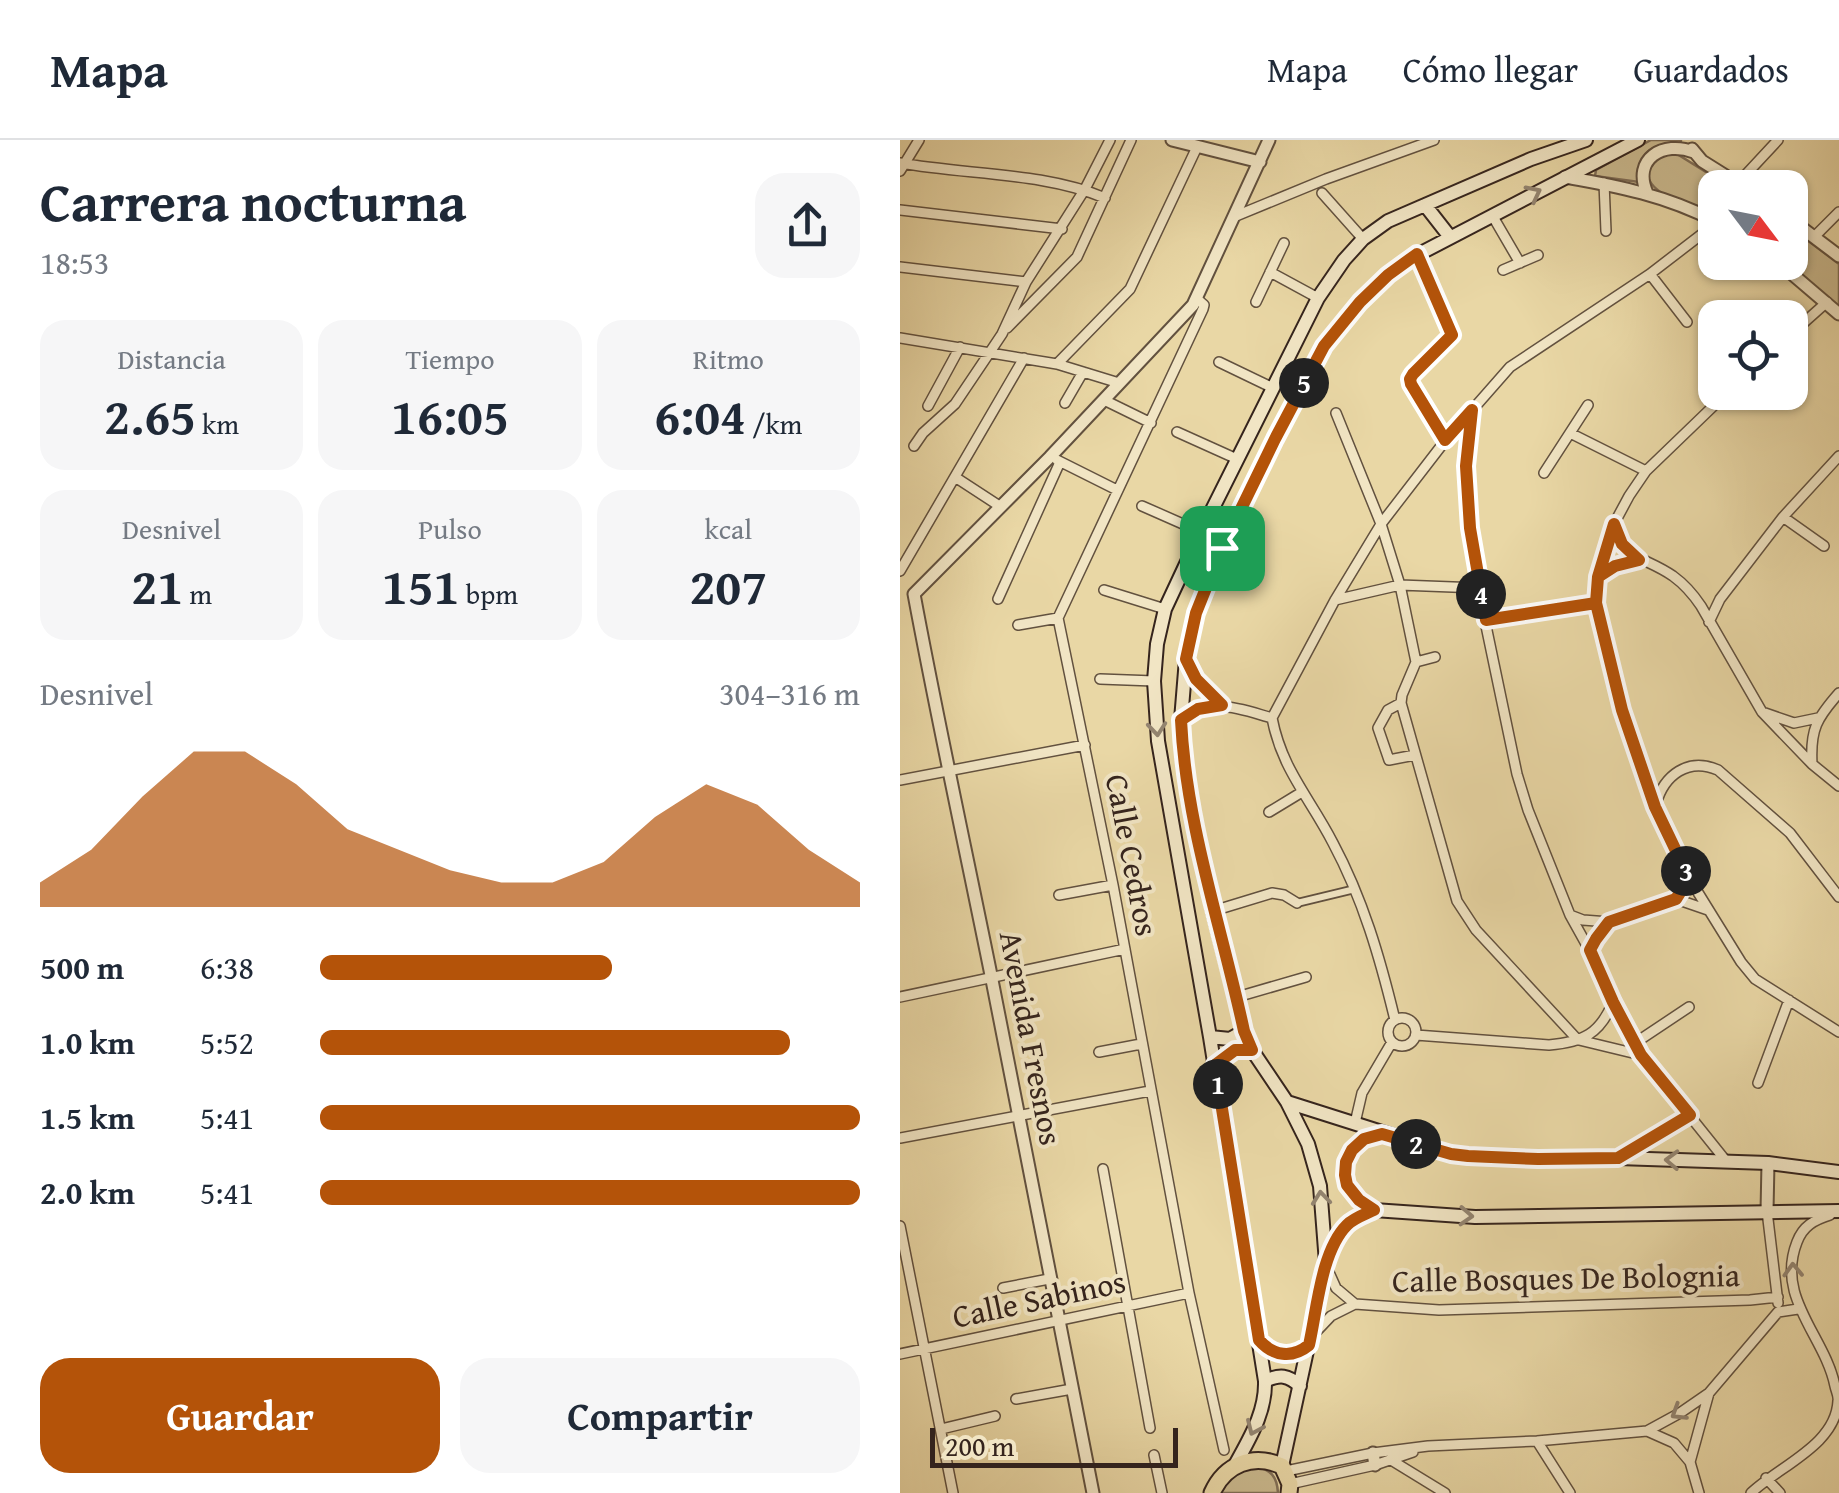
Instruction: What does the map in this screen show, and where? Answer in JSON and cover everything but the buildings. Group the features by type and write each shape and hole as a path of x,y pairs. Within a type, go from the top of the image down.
{"main road":[{"path":"1201,1493 1214,1489 1234,1467 1260,1416 1265,1381 1158,741 1154,681 1157,644 1166,609 1191,551 1318,298 1344,260 1363,239 1388,222 1531,159 1586,140"},
{"path":"1326,1264 1318,1176 1308,1144 1287,1102 1244,1031 1183,759 1181,720 1186,659 1196,613 1275,439 1324,346 1360,302 1417,254 1638,140"},
{"path":"1425,206 1450,237"},
{"path":"1200,533 1220,554"},
{"path":"1191,551 1220,554"},
{"path":"1210,1038 1230,1039 1244,1031"},
{"path":"1215,1065 1235,1050 1252,1050"},
{"path":"1287,1102 1451,1154 1726,1161 1839,1172"},
{"path":"1289,1483 1300,1386 1326,1264 1348,1223 1374,1210 1475,1217 1839,1212"},
{"path":"1259,1340 1265,1347 1283,1354 1302,1351 1310,1341"},
{"path":"1265,1381 1288,1377 1300,1386"},
{"path":"1234,1467 1257,1459 1268,1460 1289,1483"}],"street":[{"path":"919,140 902,166 1086,190 1105,198"},
{"path":"914,446 954,404 1002,334 1026,282 1086,190 1110,140"},
{"path":"1002,334 1076,258 1131,140"},
{"path":"1172,140 1197,147 1218,146 1260,162"},
{"path":"900,590 914,594 1001,506 1055,459 1119,382 1193,304 1270,140"},
{"path":"1236,216 1326,178 1434,140"},
{"path":"1753,170 1778,140"},
{"path":"1647,193 1642,176 1644,166 1656,150 1691,146 1702,161 1717,170"},
{"path":"1058,364 1130,289 1197,147"},
{"path":"1565,177 1647,193 1698,212"},
{"path":"1604,184 1606,231"},
{"path":"1322,193 1363,239"},
{"path":"900,210 1062,230"},
{"path":"1814,236 1839,212"},
{"path":"1492,215 1520,263"},
{"path":"1808,232 1839,256"},
{"path":"1395,1020 1378,950 1356,889 1283,758 1272,718 1382,524 1445,440 1510,367 1650,274 1698,236"},
{"path":"1256,302 1284,242"},
{"path":"1417,254 1452,335 1410,379 1445,440"},
{"path":"1503,270 1538,254"},
{"path":"900,267 1026,282"},
{"path":"1270,272 1318,298"},
{"path":"1650,274 1687,322"},
{"path":"1800,280 1839,314"},
{"path":"1018,625 1058,618 1203,310 1204,305 1196,298"},
{"path":"1808,318 1826,302"},
{"path":"900,338 1058,364 1119,382"},
{"path":"928,406 960,347"},
{"path":"900,570 1024,358"},
{"path":"1219,362 1273,388"},
{"path":"1065,403 1083,372"},
{"path":"1104,400 1151,422"},
{"path":"1544,473 1588,404"},
{"path":"1472,410 1466,466 1470,528 1517,774 1528,810 1570,914 1641,1055 1726,1161"},
{"path":"1709,410 1646,470 1614,524 1598,577 1596,603 1622,710 1655,807 1689,878 1755,979 1839,1032"},
{"path":"1336,413 1382,524 1400,585 1416,662 1401,703 1461,909 1577,1039 1641,1055"},
{"path":"1177,432 1237,459"},
{"path":"1570,433 1646,470"},
{"path":"1709,622 1720,598 1783,517 1839,456"},
{"path":"1055,459 1117,490"},
{"path":"998,599 1055,459"},
{"path":"955,477 1001,506"},
{"path":"1142,506 1200,533"},
{"path":"1783,517 1824,546"},
{"path":"1614,524 1622,544 1639,560 1674,577 1690,590 1762,712 1839,786"},
{"path":"1598,577 1615,566 1639,560"},
{"path":"1336,600 1400,585 1479,588"},
{"path":"1104,590 1166,609"},
{"name":"Avenida Fresnos","path":"914,594 1094,1493"},
{"path":"1701,606 1720,598"},
{"path":"1486,620 1596,603"},
{"name":"Calle Cedros","path":"1058,618 1086,744 1189,1293 1224,1450"},
{"path":"1416,662 1435,657"},
{"path":"1186,659 1196,679 1222,705"},
{"path":"1100,679 1154,681"},
{"path":"1812,764 1818,718 1839,692"},
{"path":"1401,703 1388,710 1378,728 1389,760 1416,755"},
{"path":"1181,720 1198,709 1222,705 1272,718"},
{"path":"1762,712 1794,723 1818,718"},
{"path":"900,780 1086,744"},
{"path":"1655,807 1666,780 1677,771 1706,765 1718,770 1790,832 1839,898"},
{"path":"1642,769 1666,780"},
{"path":"1268,812 1302,792"},
{"path":"1676,899 1689,878"},
{"path":"1059,895 1113,884"},
{"path":"1214,910 1272,894 1284,895 1297,903 1356,889"},
{"path":"1570,914 1583,920 1609,922 1676,899 1708,910"},
{"path":"1590,950 1609,922"},
{"path":"900,997 1125,949"},
{"path":"1237,997 1306,977"},
{"path":"1758,1083 1789,1000"},
{"path":"1416,1035 1549,1045 1596,1030 1613,1002"},
{"path":"1635,1043 1690,1007"},
{"path":"1403,1018 1411,1020 1416,1035 1409,1045 1397,1045 1388,1030 1395,1020 1403,1018"},
{"path":"1355,1123 1362,1093 1392,1042"},
{"path":"1099,1052 1141,1044"},
{"path":"900,1138 1150,1091"},
{"path":"1618,1158 1690,1115"},
{"path":"1374,1210 1347,1185 1346,1162 1364,1139 1382,1134"},
{"path":"1768,1163 1766,1211 1778,1312"},
{"path":"1103,1169 1150,1428"},
{"path":"1751,1493 1766,1478 1818,1444 1831,1426 1838,1401 1832,1368 1798,1309 1791,1256 1801,1231 1817,1219 1839,1212"},
{"path":"900,1226 953,1493"},
{"name":"Calle Bosques De Bolognia","path":"1326,1264 1336,1288 1355,1304"},
{"path":"1003,1288 1049,1279"},
{"name":"Calle Sabinos","path":"900,1354 1189,1293"},
{"name":"Calle Bosques De Bolognia","path":"1310,1341 1331,1316 1355,1304 1439,1310 1778,1297"},
{"path":"1289,1483 1428,1446 1646,1431 1708,1393 1778,1312 1798,1309"},
{"path":"1016,1400 1072,1389"},
{"path":"1690,1462 1708,1393"},
{"path":"940,1429 995,1416"},
{"path":"1646,1431 1674,1443 1690,1462 1699,1493"},
{"path":"1537,1441 1570,1493"},
{"path":"1374,1459 1391,1460 1428,1446"},
{"path":"1154,1455 1162,1493"},
{"path":"1391,1460 1445,1493"},
{"path":"1766,1478 1780,1493"}],"shaded area":[{"path":"1651,140 1681,140 1680,145 1654,147 1643,157 1639,182 1595,176 1596,170"},
{"path":"1665,153 1677,154 1703,170 1698,170 1698,211 1657,189 1648,175 1652,159"},
{"path":"1808,241 1839,264 1839,310 1805,280"},
{"path":"1255,1466 1272,1475 1278,1493 1214,1493 1226,1476"}],"route":[{"path":"1222,548 1196,613 1186,659 1196,679 1222,705 1198,709 1181,720 1183,759 1214,910 1252,1050 1235,1050 1215,1065 1259,1340 1273,1352 1292,1354 1309,1345 1326,1264 1338,1238 1348,1223 1374,1210 1359,1200 1347,1185 1345,1175 1352,1150 1364,1139 1382,1134 1468,1156 1618,1158 1690,1115 1641,1055 1590,950 1609,922 1676,899 1689,878 1655,807 1622,710 1596,603 1598,577 1615,566 1639,560 1622,544 1614,524 1598,577 1596,603 1486,620 1470,528 1466,466 1472,410 1445,440 1410,379 1452,335 1417,254 1360,302 1324,346 1222,548"}]}
